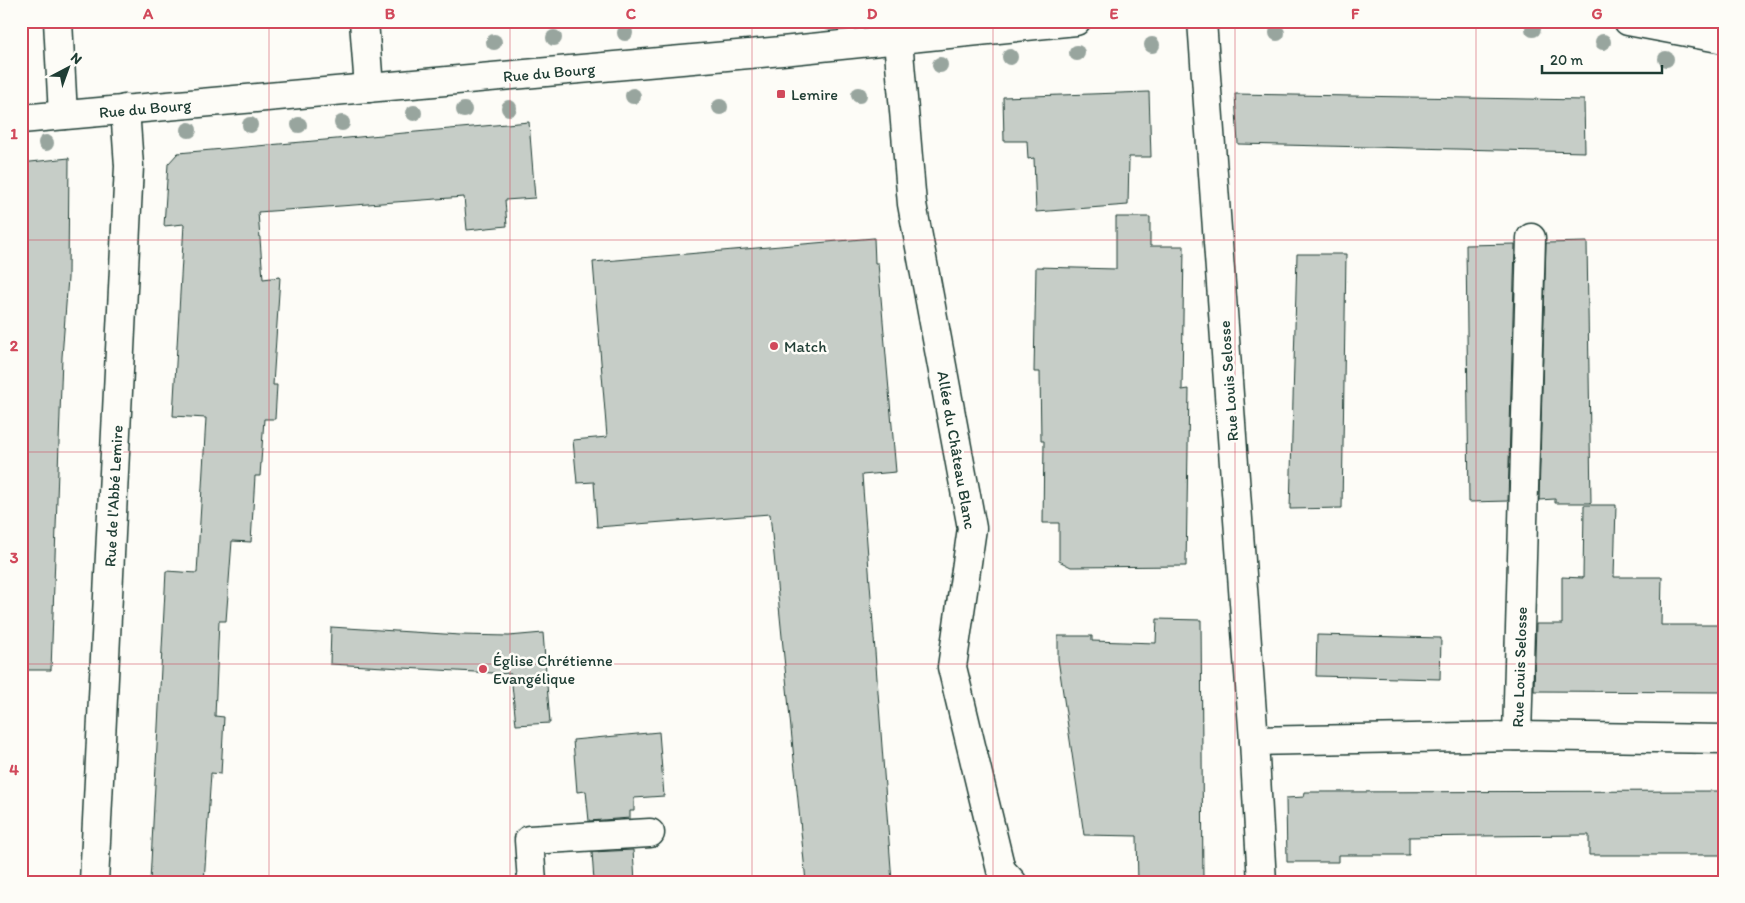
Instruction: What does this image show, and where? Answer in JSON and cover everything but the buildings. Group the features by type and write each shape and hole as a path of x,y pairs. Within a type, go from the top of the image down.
{"street":[{"path":"58,21 63,115"},
{"path":"364,21 369,88"},
{"name":"Rue du Bourg","path":"21,119 898,40 1076,21"},
{"name":"Rue Louis Selosse","path":"1202,21 1254,740 1262,882"},
{"path":"1628,21 1724,39"},
{"name":"Allée du Château Blanc","path":"898,40 912,204 972,528 952,667 1001,870 1012,882"},
{"name":"Rue de l'Abbé Lemire","path":"94,882 129,166 125,109"},
{"name":"Rue Louis Selosse","path":"1517,736 1531,238"},
{"name":"Rue Louis Selosse","path":"1254,740 1517,736 1724,739"},
{"path":"532,882 529,840 650,833"}],"place":[{"name":"Lemire","path":"781,94"},
{"name":"Match","path":"774,346"},
{"name":"Église Chrétienne Evangélique","path":"483,669"}]}
